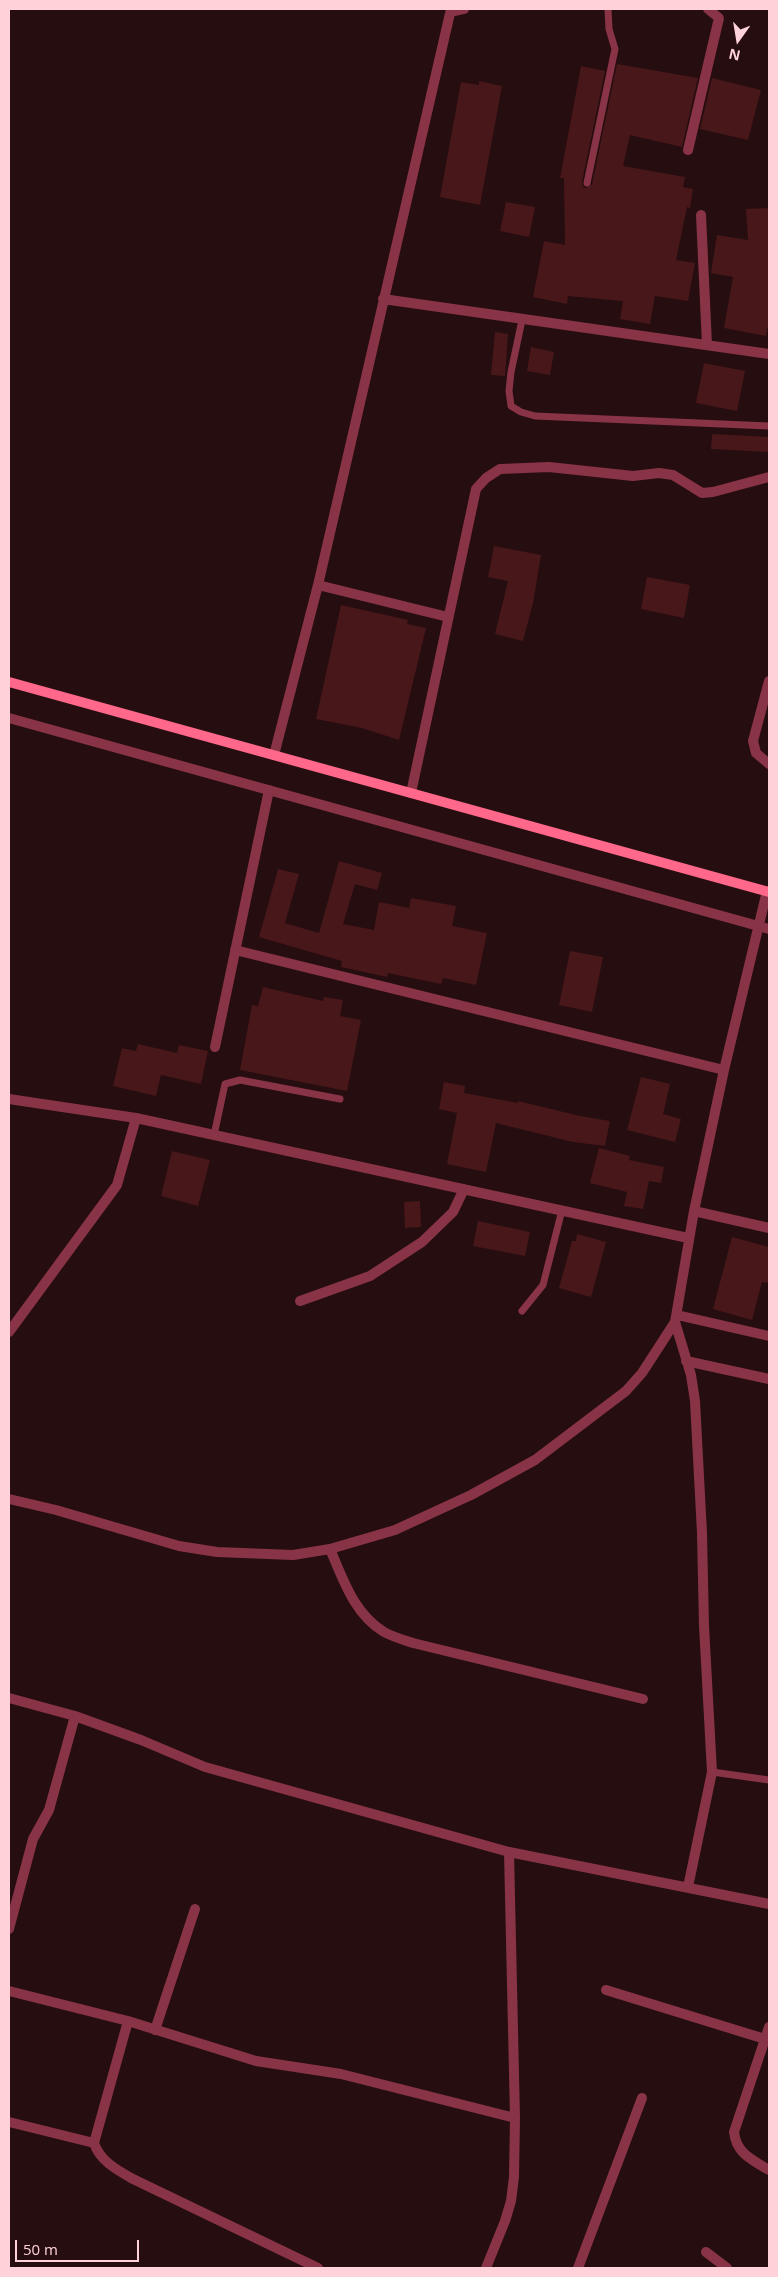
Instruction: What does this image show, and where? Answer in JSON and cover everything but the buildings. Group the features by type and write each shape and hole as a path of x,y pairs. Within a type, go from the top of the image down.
{"main road":[{"path":"9,682 768,891"}],"street":[{"path":"274,755 318,585 451,10 464,9"},
{"path":"688,150 719,18 708,9"},
{"path":"701,215 707,344"},
{"path":"383,299 769,354"},
{"path":"411,793 476,489 486,478 500,470 549,467 633,476 659,473 673,475 702,493 713,492 769,477"},
{"path":"318,585 448,617"},
{"path":"769,681 753,741 756,753 769,764"},
{"path":"9,718 769,929"},
{"path":"214,1047 269,790"},
{"path":"688,1887 712,1772 695,1410 691,1375 676,1318 688,1238 724,1070 768,891"},
{"path":"235,950 724,1070"},
{"path":"9,1099 136,1118 688,1238"},
{"path":"9,1332 117,1185 136,1118"},
{"path":"300,1301 370,1276 422,1242 453,1212 464,1189"},
{"path":"694,1211 769,1228"},
{"path":"676,1318 769,1336"},
{"path":"9,1499 56,1510 179,1546 217,1552 293,1555 330,1549 395,1530 471,1494 535,1460 626,1391 642,1373 676,1318"},
{"path":"686,1361 769,1379"},
{"path":"330,1549 348,1591 364,1614 384,1632 413,1643 643,1699"},
{"path":"9,1698 75,1716 141,1740 205,1767 509,1852 769,1904"},
{"path":"9,1929 33,1839 49,1810 75,1716"},
{"path":"486,2268 511,2201 514,2177 515,2118 509,1852"},
{"path":"155,2030 195,1909"},
{"path":"606,1990 765,2039"},
{"path":"9,1991 128,2021 256,2061 341,2074 515,2118"},
{"path":"128,2021 94,2143 97,2153 133,2179 318,2268"},
{"path":"769,2027 734,2132 735,2142 742,2152 769,2170"},
{"path":"578,2268 642,2098"},
{"path":"9,2122 94,2143"},
{"path":"706,2252 727,2268"}],"lane":[{"path":"587,183 615,49 609,29 608,9"},
{"path":"522,320 509,391 511,406 521,412 535,416 769,426"},
{"path":"214,1135 226,1084 232,1081 240,1080 340,1099"},
{"path":"522,1311 543,1285 562,1210"},
{"path":"712,1772 769,1780"}]}
